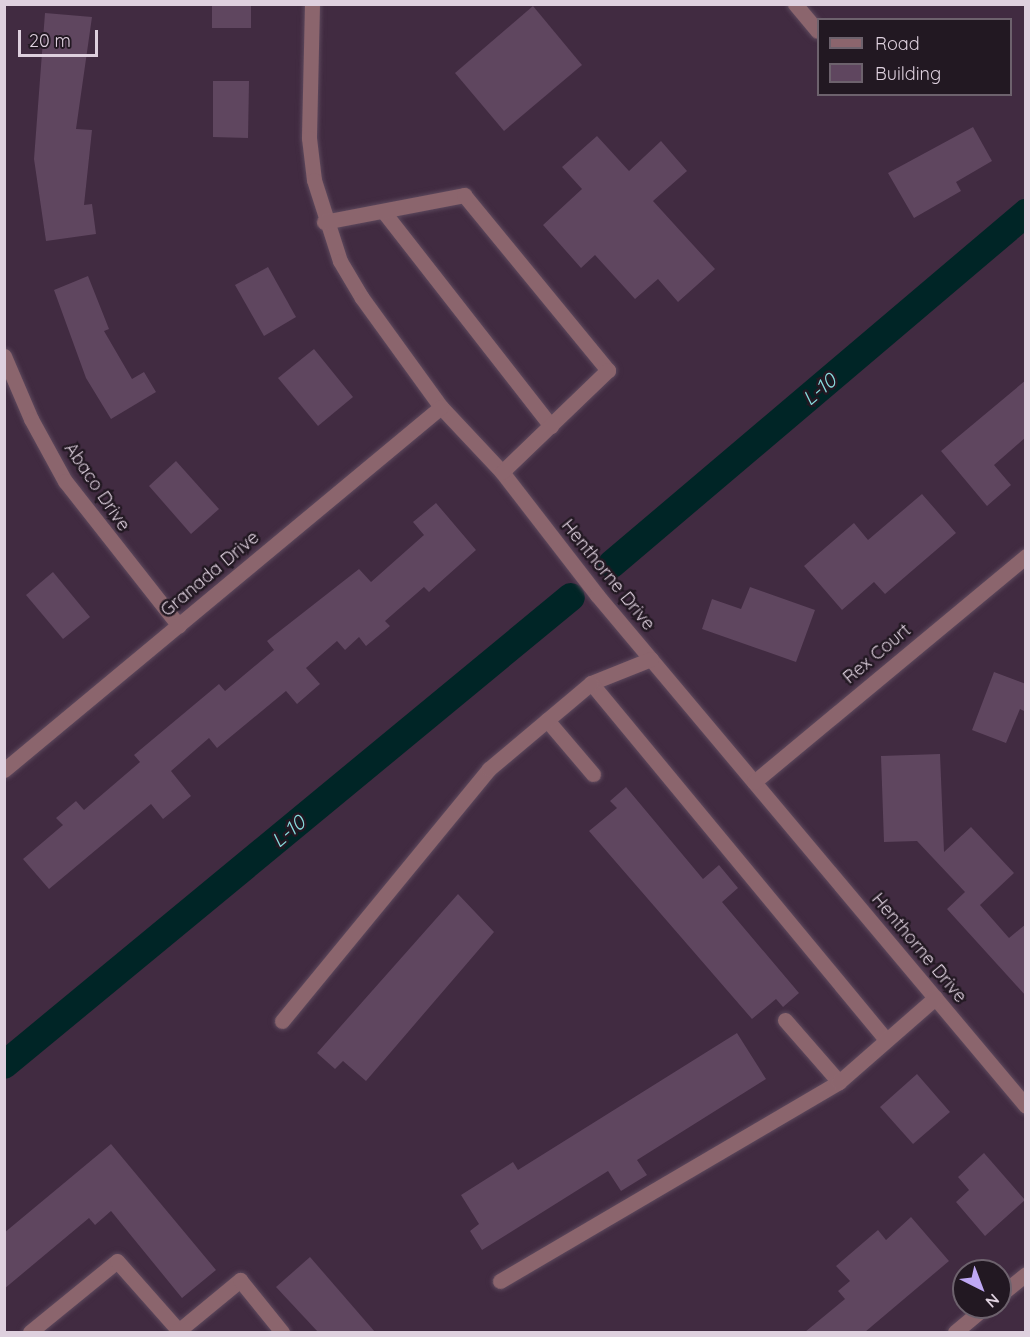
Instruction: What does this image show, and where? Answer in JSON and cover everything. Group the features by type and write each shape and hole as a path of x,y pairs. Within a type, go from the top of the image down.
{"street":[{"name":"Henthorne Drive","path":"312,4 309,138 324,222 362,298 441,406 502,472 651,659 1026,1106"},
{"path":"795,4 817,30"},
{"path":"324,222 464,195 608,369 502,472"},
{"path":"383,211 550,426"},
{"name":"Abaco Drive","path":"4,356 31,419 65,481 178,626"},
{"name":"Granada Drive","path":"4,770 441,406"},
{"name":"Rex Court","path":"754,782 1026,556"},
{"path":"282,1021 489,769 591,683 651,659"},
{"path":"591,683 886,1040"},
{"path":"547,720 593,774"},
{"path":"500,1281 839,1082 935,998"},
{"path":"785,1020 839,1082"},
{"path":"30,1332 117,1261 178,1332 240,1280 282,1332"},
{"path":"1012,1285 1026,1274"},
{"path":"955,1332 971,1319"}],"building":[{"path":"212,4 251,4 251,28 212,28"},
{"path":"533,6 582,65 504,131 455,73"},
{"path":"45,13 92,17 76,129 92,130 84,205 92,204 96,234 46,241 34,159"},
{"path":"213,81 249,81 248,138 213,137"},
{"path":"973,127 992,161 956,182 961,191 914,218 888,173"},
{"path":"597,136 629,171 661,141 687,171 653,201 715,269 678,302 658,279 635,299 595,255 581,268 543,225 582,189 562,167"},
{"path":"268,267 296,317 264,336 235,285"},
{"path":"88,276 109,329 104,331 132,379 144,372 156,392 111,419 86,378 54,290"},
{"path":"314,349 353,397 318,426 278,378"},
{"path":"1026,380 1026,437 994,465 1011,485 987,506 941,451"},
{"path":"176,461 219,509 191,534 149,486"},
{"path":"922,494 956,533 885,594 874,582 842,610 804,566 854,523 868,540"},
{"path":"436,503 476,550 429,592 424,587 385,621 390,626 366,646 359,637 345,650 337,641 306,668 320,684 297,704 286,691 217,748 209,738 171,771 191,796 163,819 151,804 49,889 23,859 63,825 56,818 76,801 84,810 140,762 134,755 219,684 225,691 274,650 267,641 359,569 371,582 424,535 413,522"},
{"path":"53,572 90,617 63,639 26,595"},
{"path":"750,587 815,610 796,662 702,629 712,599 741,609"},
{"path":"994,672 1026,684 1026,712 1020,709 1006,743 972,730"},
{"path":"940,754 944,852 971,827 1014,873 980,905 1009,938 1026,924 1026,996 947,909 965,892 917,841 884,842 881,756"},
{"path":"626,787 703,879 719,865 738,888 722,902 799,993 783,1007 776,999 752,1019 589,831 617,808 610,801"},
{"path":"458,894 494,932 366,1081 343,1061 335,1069 317,1053"},
{"path":"737,1033 766,1079 637,1160 647,1175 621,1191 608,1171 482,1250 470,1231 479,1224 461,1195 513,1162 518,1170"},
{"path":"917,1074 950,1112 913,1144 880,1107"},
{"path":"111,1144 216,1270 182,1298 111,1211 95,1225 89,1218 4,1289 4,1233"},
{"path":"984,1153 1025,1200 985,1236 956,1202 969,1190 958,1177"},
{"path":"911,1217 949,1261 865,1332 805,1332 845,1299 838,1291 850,1281 836,1266 878,1230 886,1240"},
{"path":"310,1257 375,1332 318,1332 276,1287"}],"waterway":[{"name":"L-10","path":"612,564 1026,213"},
{"name":"L-10","path":"4,1065 571,597"}]}
